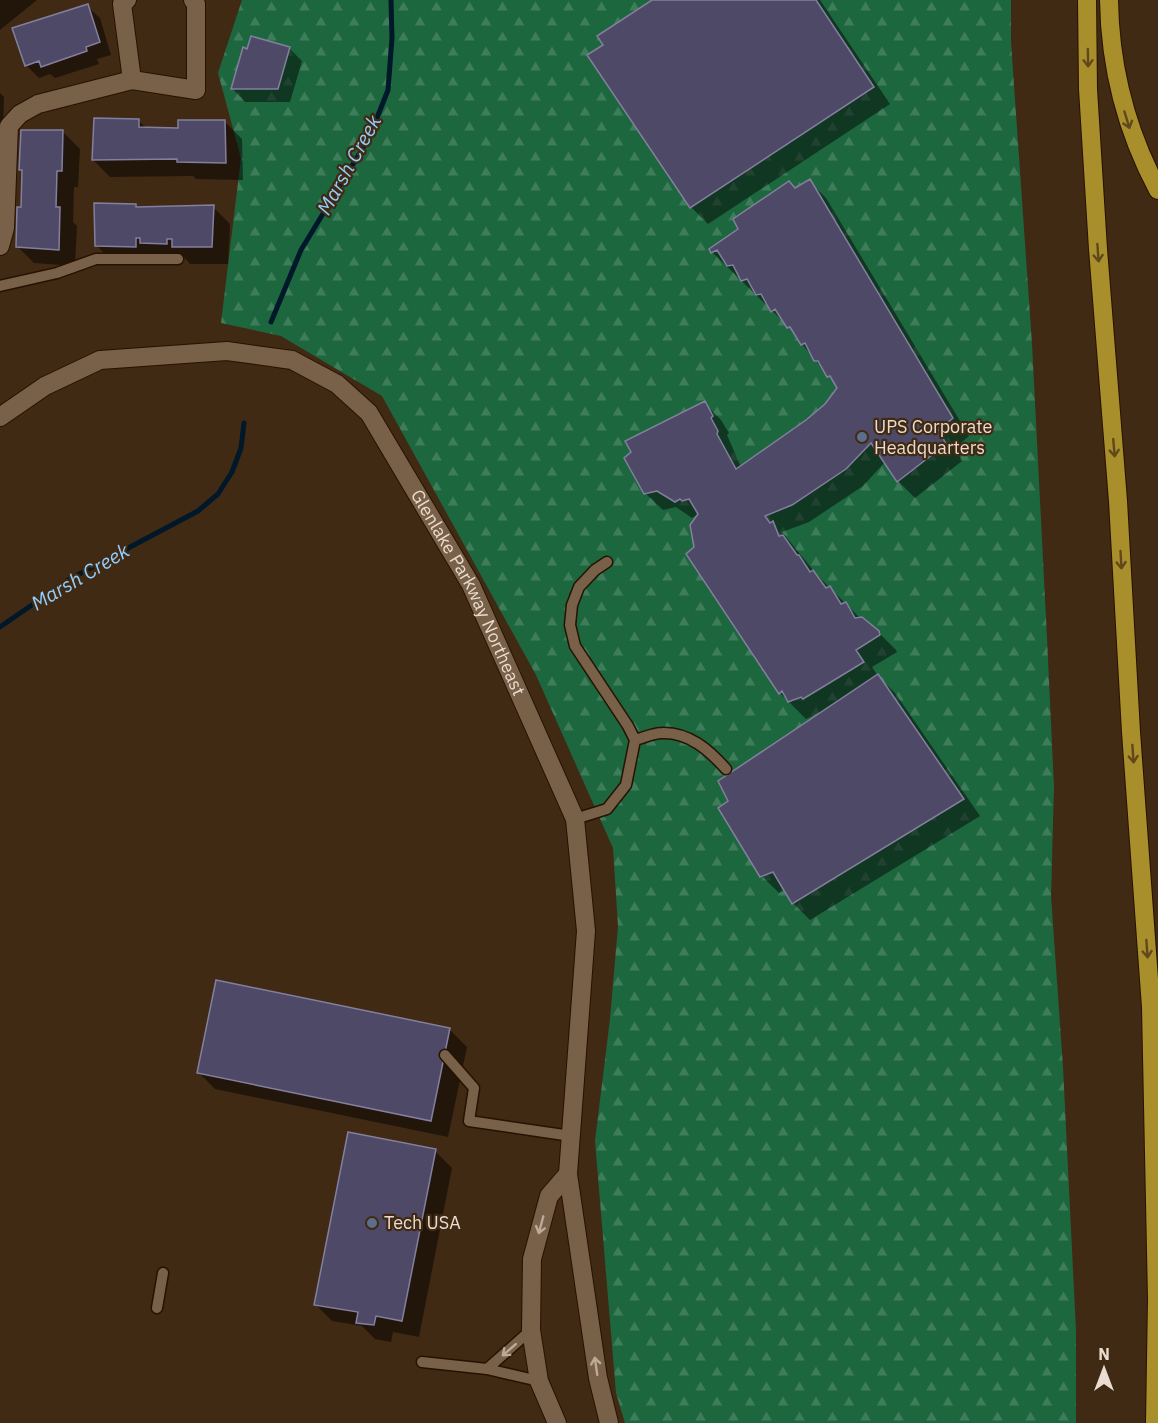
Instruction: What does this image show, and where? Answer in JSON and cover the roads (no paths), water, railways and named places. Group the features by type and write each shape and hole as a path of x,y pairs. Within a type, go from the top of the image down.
{"highway":[{"path":"1088,0 1088,89 1118,501 1150,1007 1157,1299 1155,1423"},
{"path":"1109,0 1112,54 1128,124 1158,190"}],"street":[{"path":"128,0 122,4 132,80"},
{"path":"0,246 5,228 3,165 9,126 20,114 38,104 132,80 196,90 196,4 193,0"},
{"name":"Glenlake Parkway Northeast","path":"0,417 45,386 100,360 227,351 292,360 337,384 369,413 471,585 575,819 586,931 568,1174 598,1378 609,1423"},
{"path":"557,1423 539,1381 531,1330 532,1259 549,1196 568,1174"}],"lane":[{"path":"0,286 57,273 96,259 178,259"},
{"path":"575,819 607,810 626,785 635,740 575,646 570,625 572,605 579,587 595,570 607,562"},
{"path":"635,740 661,733 685,736 708,749 726,769"},
{"path":"445,1054 474,1088 469,1121 571,1136"},
{"path":"157,1308 164,1273"},
{"path":"486,1369 531,1330"},
{"path":"422,1362 486,1369 539,1381"}],"waterway":[{"name":"Marsh Creek","path":"271,322 301,250 369,138 388,90 392,38 391,0"},
{"name":"Marsh Creek","path":"0,627 68,580 198,511 218,494 232,472 241,448 244,423"}],"place":[{"name":"UPS Corporate Headquarters","path":"862,437"},
{"name":"Tech USA","path":"372,1223"}]}
